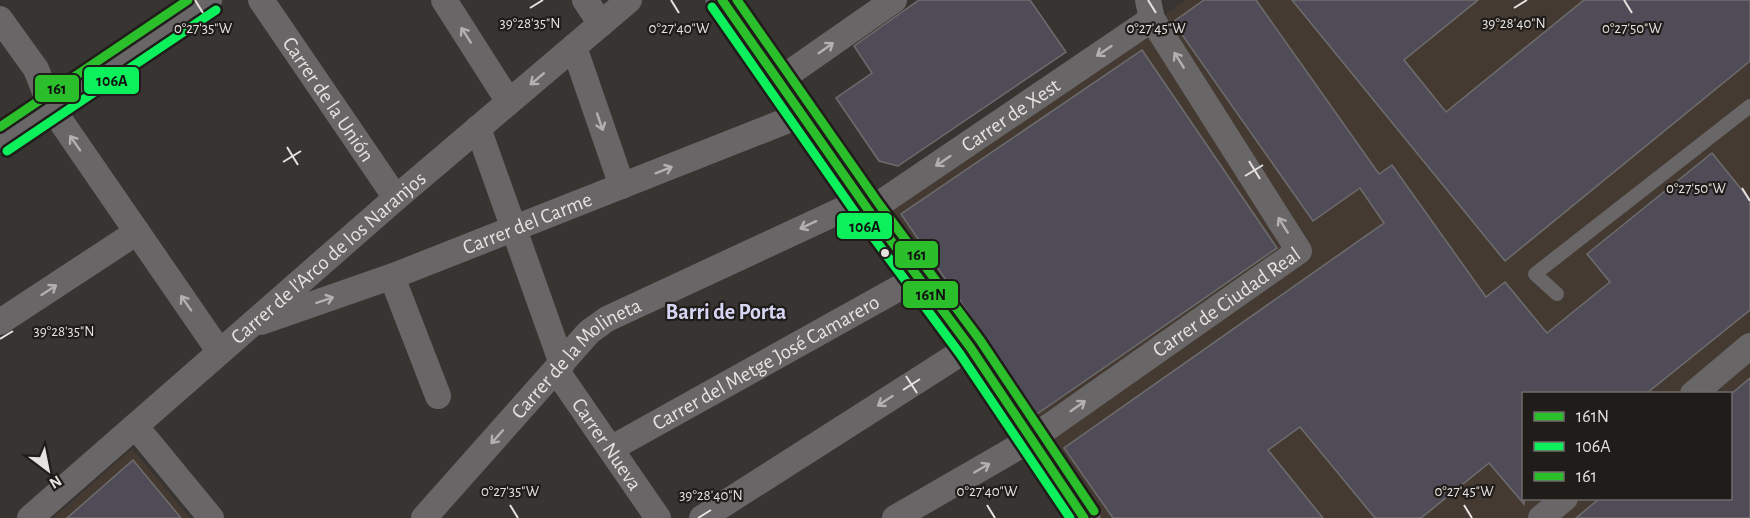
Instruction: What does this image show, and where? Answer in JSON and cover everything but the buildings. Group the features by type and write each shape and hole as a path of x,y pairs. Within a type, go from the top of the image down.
{"street":[{"path":"0,141 209,0"},
{"name":"Carrer de la Unión","path":"261,0 396,198"},
{"path":"444,0 509,102"},
{"path":"585,0 601,24"},
{"name":"Carrer de l'Arco de los Naranjos","path":"30,518 136,427 219,351 629,0"},
{"path":"722,0 865,206 970,347 1084,518"},
{"path":"778,81 894,0"},
{"name":"Carrer de Xest","path":"865,206 1150,9"},
{"name":"Carrer de Ciudad Real","path":"1030,440 1299,250 1150,9"},
{"path":"0,19 36,69 51,108 219,351"},
{"path":"574,47 622,186"},
{"name":"Carrer del Carme","path":"250,326 392,277 801,115"},
{"name":"Carrer Nueva","path":"478,128 515,229 559,367 658,518"},
{"name":"Carrer de la Molineta","path":"424,518 588,332 607,319 865,206"},
{"path":"0,322 137,232"},
{"path":"336,250 352,291"},
{"path":"392,277 438,396"},
{"name":"Carrer del Metge José Camarero","path":"612,448 917,278"},
{"path":"1694,392 1750,346"},
{"path":"702,518 970,347"},
{"path":"136,427 211,518"},
{"path":"895,518 1030,440"},
{"path":"1541,518 1563,500"}],"lane":[{"path":"1557,294 1535,274 1750,106"}],"shaded area":[{"path":"1186,0 1750,0 1750,518 1065,518 866,221"},
{"path":"132,449 190,518 53,518"}],"transit line":[{"name":"161","path":"0,127 188,0"},
{"name":"161N","path":"722,0 869,211 970,347 1084,518"},
{"name":"161","path":"737,0 879,204 980,340 1094,511"},
{"name":"106A","path":"712,7 859,218 960,354 1070,518"},
{"name":"106A","path":"7,151 216,10"}],"district":[{"name":"Barri de Porta","path":"726,311"}]}
